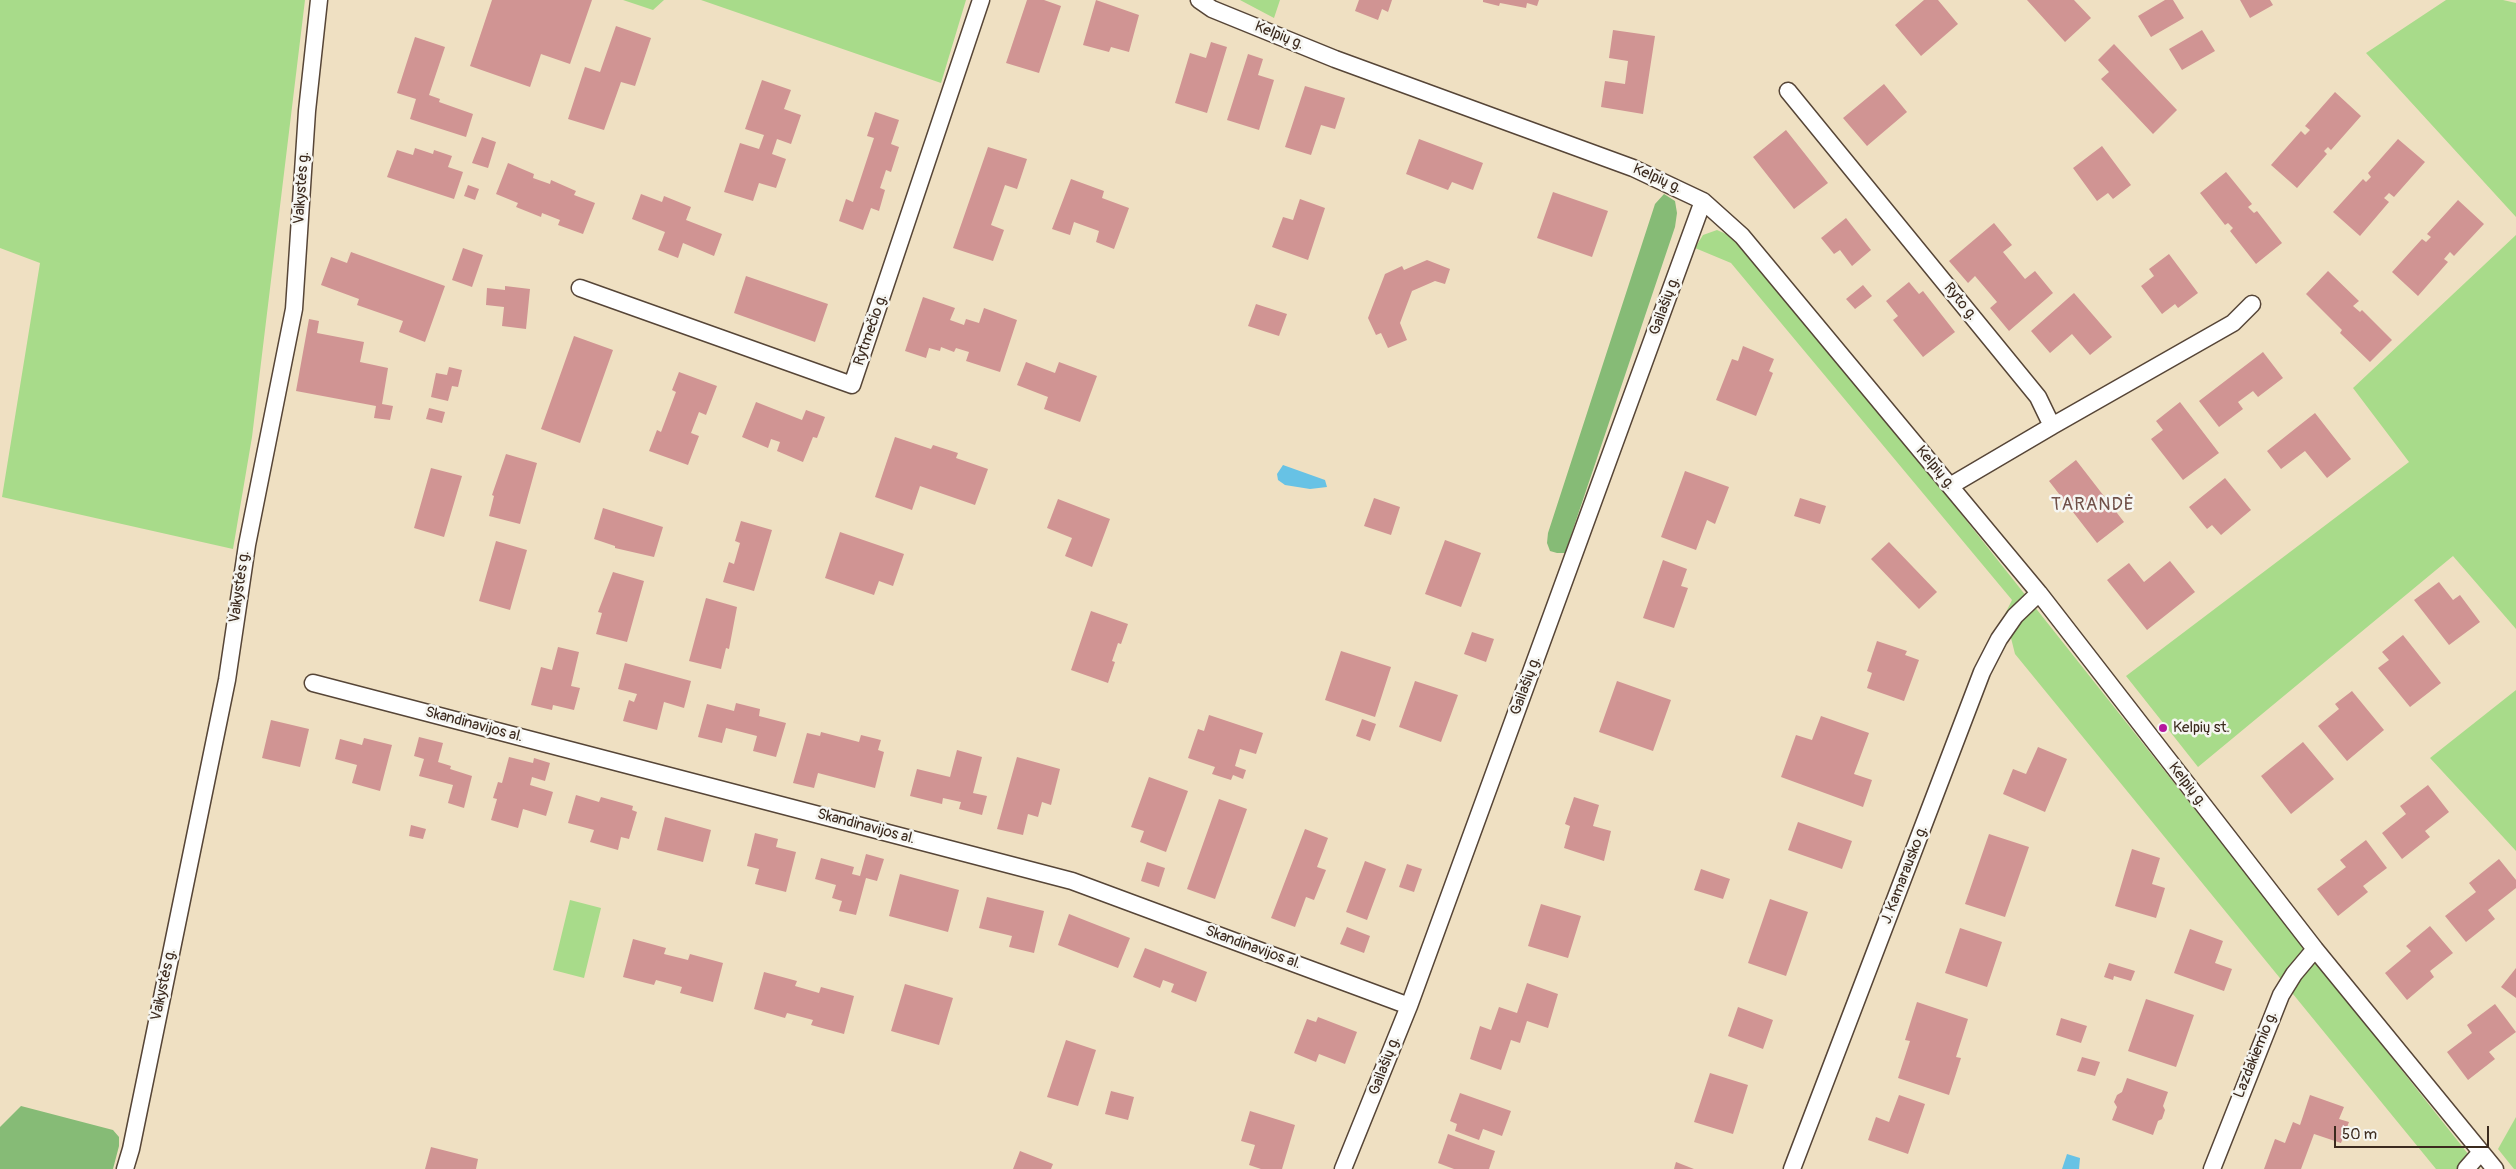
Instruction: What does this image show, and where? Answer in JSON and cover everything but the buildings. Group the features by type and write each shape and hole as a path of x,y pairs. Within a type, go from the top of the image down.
{"street":[{"name":"Vaikystės g.","path":"125,1169 133,1139 227,680 247,545 294,310 307,111 319,0"},
{"name":"Rytmečio g.","path":"580,288 852,385 981,0"},
{"name":"Kelpių g.","path":"1199,0 1212,9 1335,59 1633,168 1703,201 1742,236 2039,593 2315,950 2495,1169"},
{"name":"Ryto g.","path":"1788,91 2038,397 2052,426"},
{"name":"Gailašių g.","path":"1343,1169 1409,1006 1703,201"},
{"path":"1950,486 2233,323 2252,304"},
{"name":"J. Kamarausko g.","path":"1792,1169 1982,672 1999,639 2015,616 2039,593"},
{"name":"Skandinavijos al.","path":"313,683 1072,881 1409,1006"},
{"name":"Lazdakiemio g.","path":"2212,1169 2281,995 2294,974 2315,950"},
{"path":"2466,1169 2481,1152"}],"green space":[{"path":"0,0 305,0 252,437 233,549 2,497 40,263 0,248"},
{"path":"623,0 664,0 653,10"},
{"path":"701,0 966,0 941,83"},
{"path":"1240,0 1280,0 1274,18"},
{"path":"2446,0 2503,0 2516,3 2516,217 2366,53"},
{"path":"1664,194 1675,201 1677,213 1675,227 1565,553 1550,551 1547,543 1548,533 1655,204"},
{"path":"1717,230 1739,244 1897,433 2480,1169 2436,1169 2015,654 2005,614 2012,600 1731,263 1695,248 1703,235"},
{"path":"2516,235 2516,629 2453,556 2198,767 2126,676 2409,462 2353,388"},
{"path":"2516,690 2516,851 2430,758"},
{"path":"570,900 601,908 584,978 553,970"},
{"path":"21,1106 113,1130 119,1137 119,1146 113,1169 0,1169 0,1127"},
{"path":"2516,1117 2516,1169 2514,1169 2498,1149"}],"water":[{"path":"1283,465 1325,480 1327,487 1310,489 1285,485 1278,480 1277,474"},
{"path":"2067,1154 2080,1158 2079,1169 2062,1169"}],"place":[{"name":"Kelpių st.","path":"2163,728"}],"district":[{"name":"TARANDĖ","path":"2093,505"}]}
